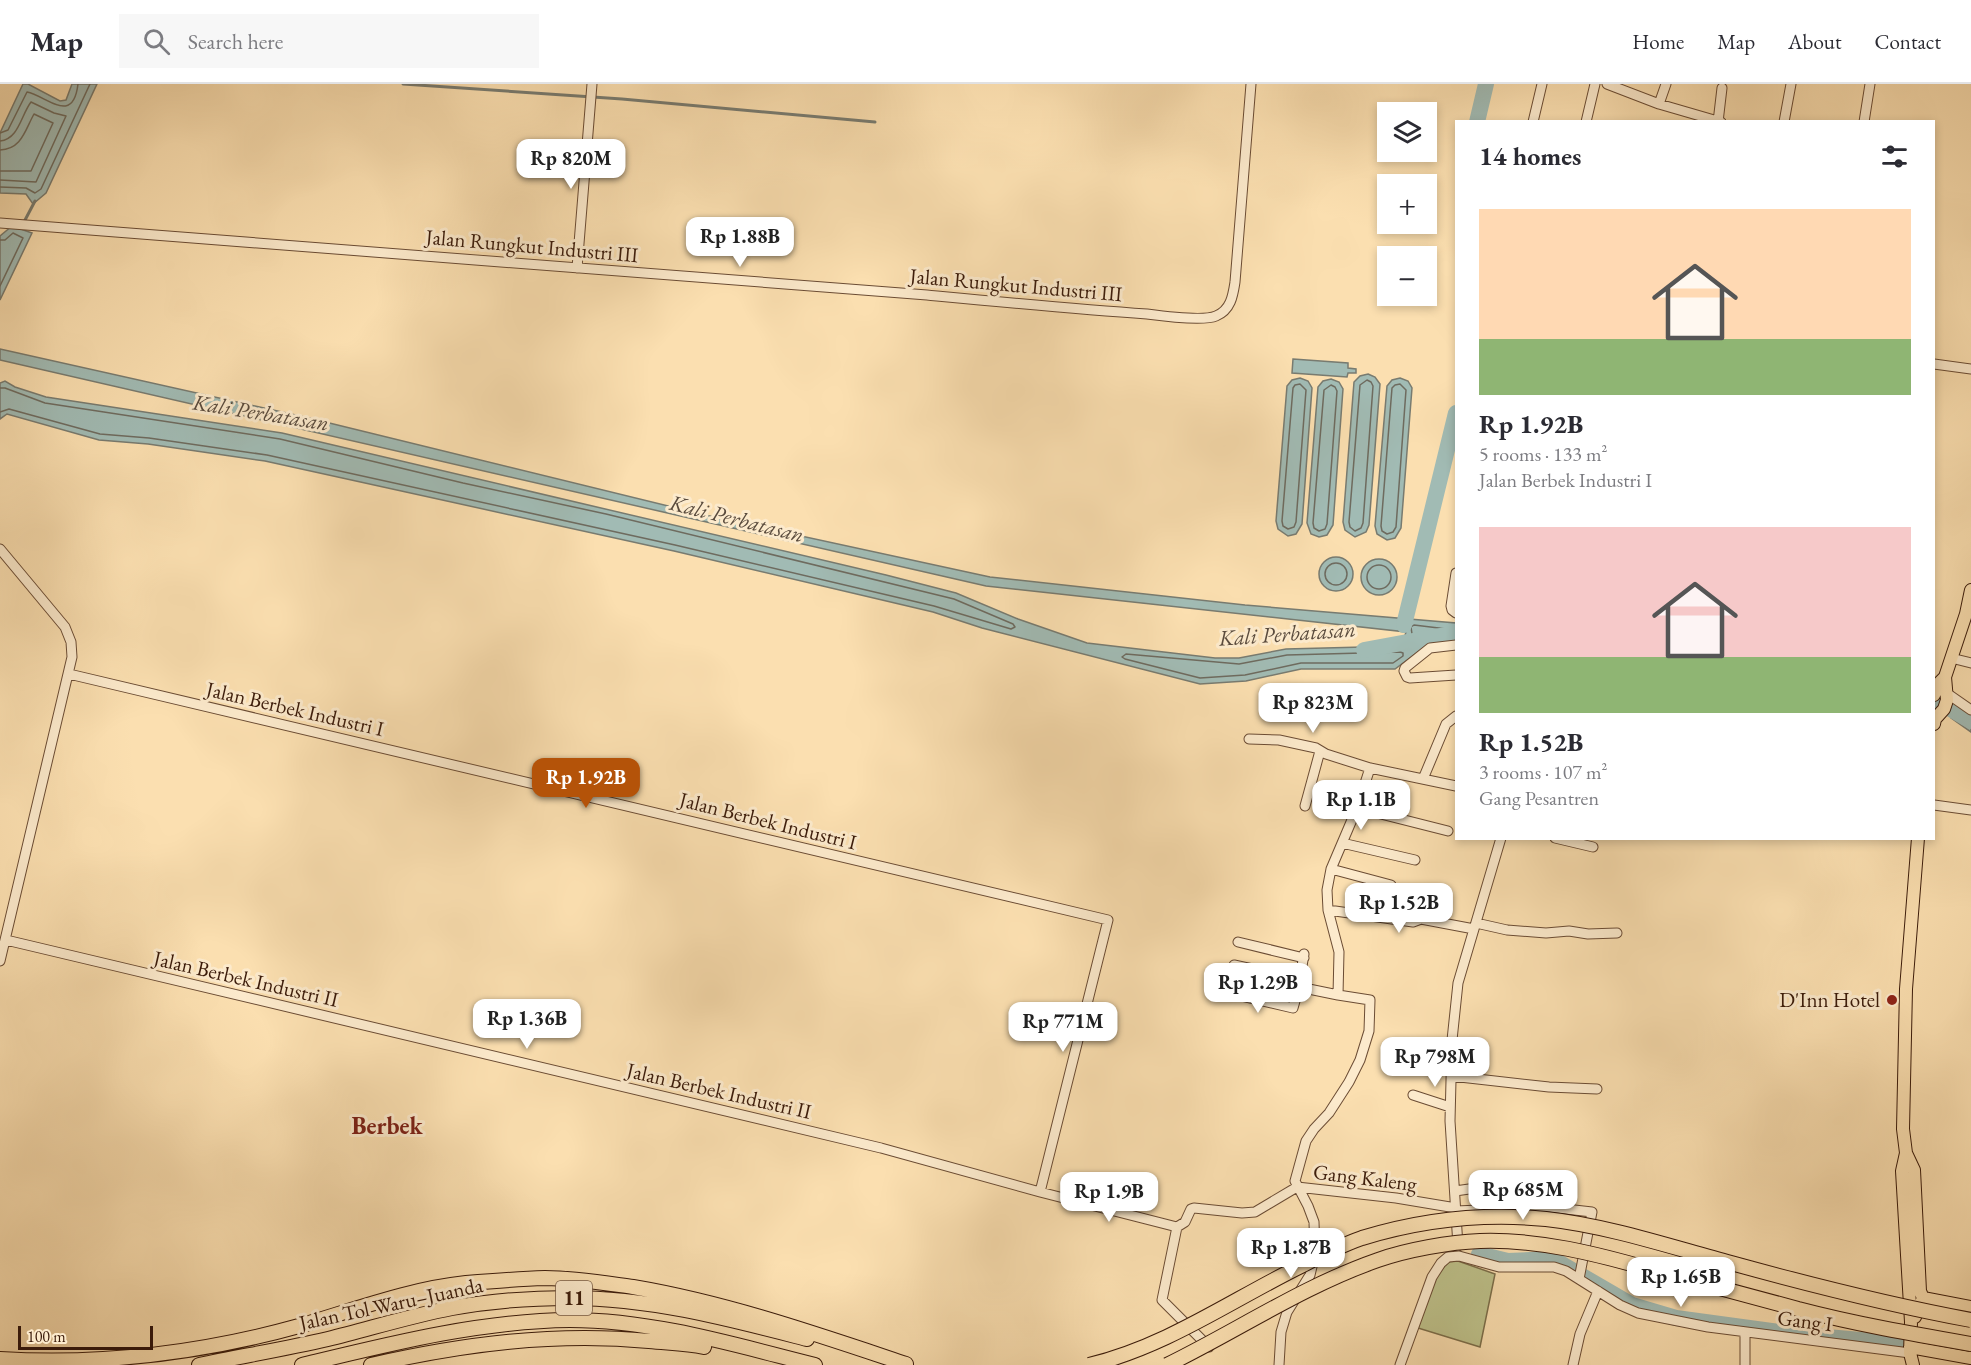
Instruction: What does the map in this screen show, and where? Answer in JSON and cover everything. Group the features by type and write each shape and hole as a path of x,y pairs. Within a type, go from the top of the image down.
{"highway":[{"path":"1089,1365 1149,1345 1330,1251 1362,1239 1434,1222 1489,1216 1547,1219 1582,1225 1803,1283 1971,1320"},
{"path":"1167,1365 1315,1287 1378,1260 1446,1244 1479,1241 1513,1241 1564,1248 1800,1310 1883,1329 1971,1344"},
{"path":"0,1359 102,1362 136,1359 185,1351 297,1326 438,1288 464,1283 546,1278 621,1285 730,1308 792,1325 908,1365"},
{"name":"Jalan Tol Waru–Juanda","path":"199,1365 295,1346 452,1308 517,1300 571,1298 623,1300 711,1315 908,1365"},
{"name":"Jalan Tol Waru–Juanda","path":"302,1365 463,1330 525,1322 572,1320 648,1327 734,1344 815,1365"},
{"path":"377,1364 490,1343 540,1338 613,1338 691,1344 788,1365"}],"main road":[{"path":"1940,698 1966,614 1971,590"},
{"path":"1918,840 1906,989 1903,1129 1906,1153 1914,1170 1920,1292 1923,1298"},
{"path":"1906,1153 1902,1171 1911,1355 1971,1358"},
{"path":"1923,1298 1971,1307"},
{"path":"1911,1322 1923,1298"}],"street":[{"name":"Jalan Rungkut Industri III","path":"0,223 1106,312 1216,316 1229,306 1235,282 1251,84"},
{"path":"1534,120 1542,84"},
{"path":"1586,120 1595,84"},
{"path":"1607,84 1659,104 1715,120"},
{"path":"1659,104 1666,84"},
{"path":"1784,120 1791,84"},
{"path":"1864,120 1870,84"},
{"path":"577,268 592,87"},
{"path":"1719,120 1722,88"},
{"path":"1935,364 1971,369"},
{"path":"0,549 65,627 72,657 0,961"},
{"path":"1454,611 1455,592"},
{"path":"1455,645 1430,648 1404,671 1410,678 1455,675"},
{"path":"1951,658 1971,663"},
{"name":"Jalan Berbek Industri I","path":"69,674 1108,920 1077,1052 1040,1192"},
{"path":"1940,698 1971,710"},
{"path":"1423,779 1446,724 1455,717"},
{"path":"1249,739 1280,740 1316,748 1370,768 1455,786"},
{"path":"1305,806 1320,751"},
{"path":"1338,995 1339,952 1328,910 1327,890 1331,869 1357,808 1370,768"},
{"path":"1935,805 1971,810"},
{"path":"1357,808 1448,831"},
{"path":"1400,1365 1432,1277 1448,1257 1459,1256 1450,1107 1452,1040 1458,983 1500,840"},
{"path":"1563,840 1593,847"},
{"path":"1342,843 1415,860"},
{"path":"1331,869 1391,885"},
{"path":"1328,910 1413,922 1421,919 1507,930 1546,933 1569,931 1588,934 1617,933"},
{"name":"Jalan Berbek Industri II","path":"6,940 881,1148 1177,1227"},
{"path":"1228,993 1293,1008 1299,983 1304,956 1238,942"},
{"path":"1234,965 1338,995 1370,1000 1369,1031 1360,1060 1329,1113 1306,1141 1295,1181 1314,1222 1315,1254 1310,1275 1287,1312 1281,1332 1279,1365"},
{"path":"1451,1076 1549,1087 1597,1089"},
{"path":"1413,1095 1450,1107"},
{"path":"1455,1191 1519,1182"},
{"name":"Gang Kaleng","path":"1177,1227 1185,1222 1191,1209 1255,1212 1297,1187 1396,1198 1456,1210 1548,1207 1592,1212 1580,1277"},
{"path":"1177,1227 1162,1300 1209,1347 1206,1352 1178,1365"},
{"name":"Gang I","path":"1459,1256 1498,1267 1554,1267 1580,1277 1598,1292 1638,1313 1708,1328 1911,1355"},
{"path":"1573,1365 1580,1334 1598,1292"},
{"path":"1745,1332 1745,1365"}],"green space":[{"path":"1458,1261 1495,1274 1480,1347 1418,1328 1433,1280 1448,1262"}],"water":[{"path":"23,84 28,84 60,101 66,100 72,84 97,84 46,193 33,204 26,194 0,193 0,133"},
{"path":"12,226 32,233 0,300 0,236"},
{"name":"Kali Perbatasan","path":"0,349 309,418 705,515 990,577 1245,605 1455,623 1455,639 1418,652 1395,669 1301,669 1246,681 1200,684 982,628 933,612 674,551 265,461 148,444 99,440 7,414 0,419 0,383 5,381 15,387 46,397 282,433 886,575 956,593 1018,619 1087,643 1215,658 1239,658 1286,649 1402,646 1406,632 986,586 0,360"},
{"path":"1293,359 1348,363 1348,368 1356,369 1356,373 1348,373 1347,377 1292,373"},
{"path":"1368,374 1375,377 1380,384 1369,525 1366,532 1355,537 1345,530 1343,522 1354,382 1360,376"},
{"path":"1300,378 1308,381 1312,388 1302,524 1296,534 1288,536 1278,529 1276,521 1287,386 1292,380"},
{"path":"1400,378 1408,381 1412,388 1401,528 1395,538 1387,540 1377,534 1375,526 1387,386 1392,380"},
{"path":"1331,379 1339,382 1343,389 1333,525 1327,535 1319,537 1311,534 1307,523 1318,387 1323,381"},
{"path":"1336,557 1348,562 1353,574 1348,586 1336,591 1324,586 1319,574 1324,562"},
{"path":"1379,559 1392,564 1397,577 1392,590 1379,595 1366,590 1361,577 1366,564"},
{"path":"1954,704 1971,715 1971,732 1951,718"}],"waterway":[{"path":"403,84 622,99 875,122"},
{"path":"1477,120 1486,84"},
{"path":"24,222 35,201"},
{"path":"1404,625 1455,417"},
{"name":"Kali Perbatasan","path":"1364,650 1455,633"},
{"name":"Kali Perbatasan","path":"1935,700 1971,721"},
{"path":"1479,1254 1508,1261 1553,1259 1632,1305 1676,1318 1794,1334 1905,1344"}],"place":[{"name":"D'Inn Hotel","path":"1892,1000"}],"district":[{"name":"Berbek","path":"387,1126"}]}
